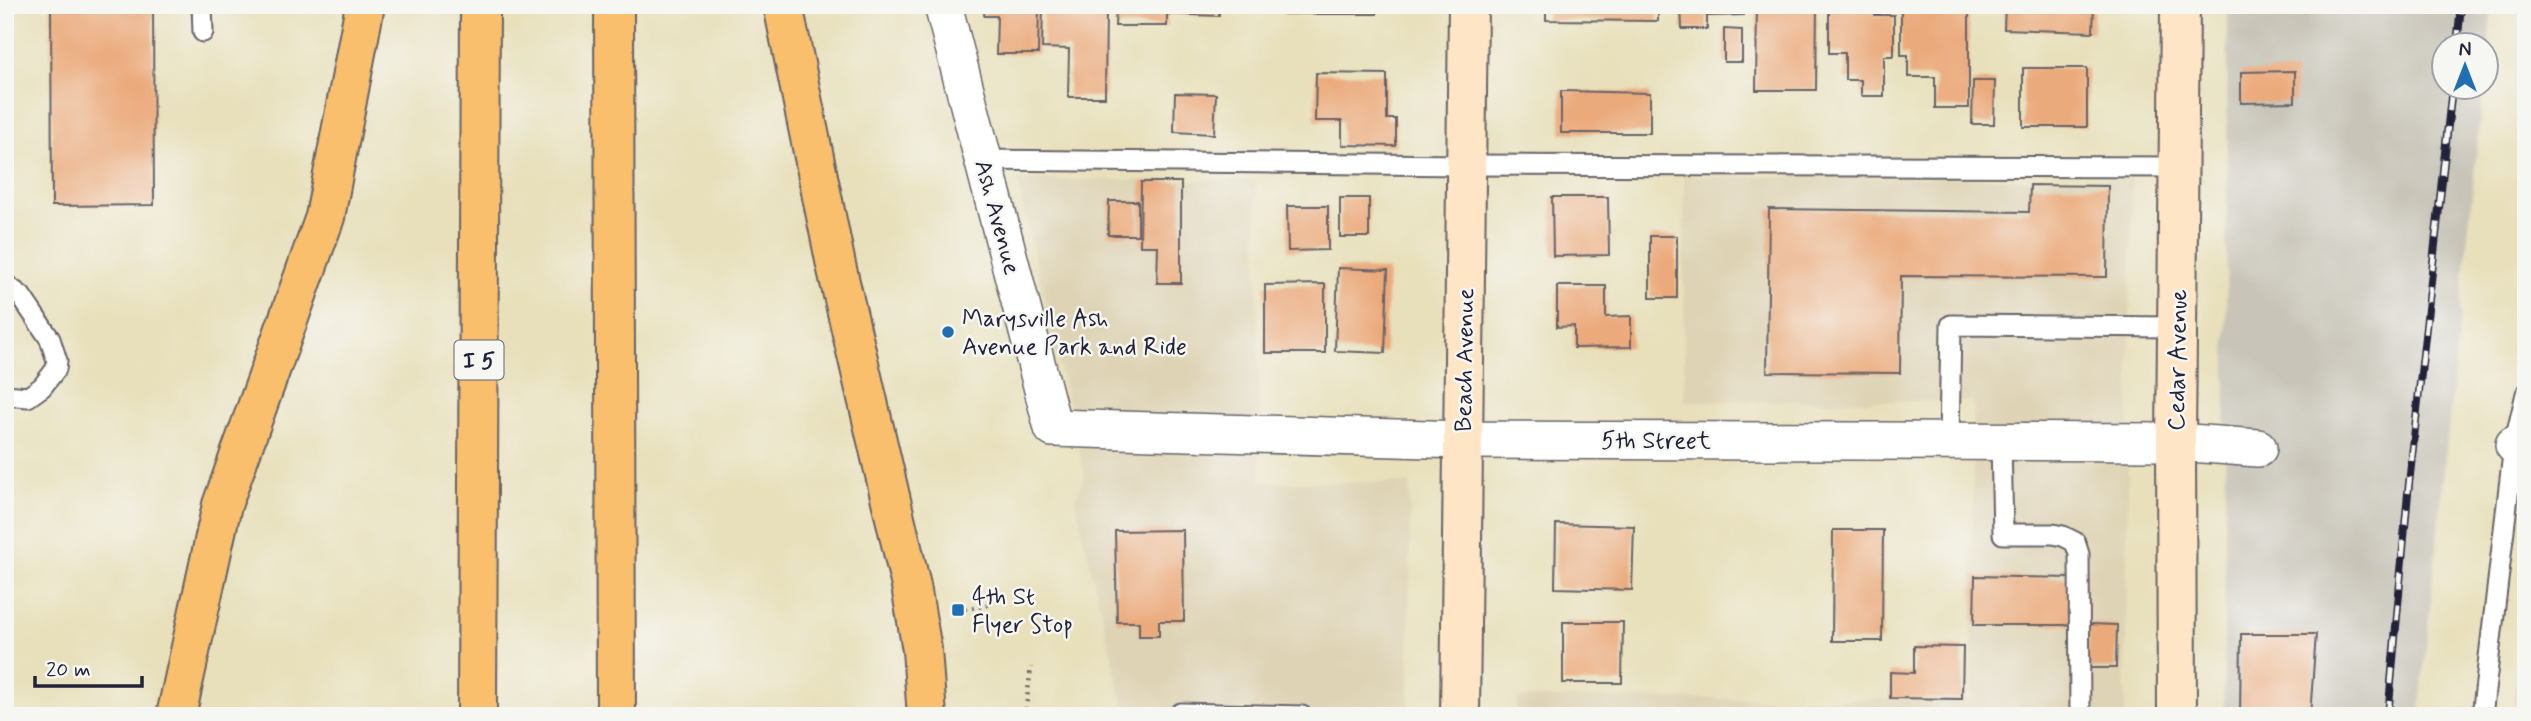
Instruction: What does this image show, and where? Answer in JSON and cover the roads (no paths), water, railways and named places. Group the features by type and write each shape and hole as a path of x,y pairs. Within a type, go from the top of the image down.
{"highway":[{"path":"176,716 222,505 326,218 365,5"},
{"name":"I 5","path":"477,716 480,5"},
{"path":"614,5 616,716"},
{"path":"783,5 836,265 911,586 922,650 927,716"}],"street":[{"name":"Ash Avenue","path":"943,5 1053,428"},
{"name":"Beach Avenue","path":"1460,716 1468,5"},
{"name":"Cedar Avenue","path":"2177,716 2176,442 2180,5"},
{"name":"5th Street","path":"1053,428 1463,440 2176,442 2258,448"}],"lane":[{"path":"202,5 203,32"},
{"path":"983,160 1466,165 2179,167"},
{"path":"5,284 21,296 50,339 57,361 55,369 42,387 28,397 5,395"},
{"path":"1949,441 1951,325 2178,327"},
{"path":"2482,716 2526,394"},
{"path":"2001,441 2003,534 2063,536 2075,542 2079,554 2080,716"},
{"path":"1181,714 1302,716"}],"railway":[{"path":"2458,32 2461,5"},
{"path":"2388,716 2408,493 2450,102"}],"place":[{"name":"Marysville Ash Avenue Park and Ride","path":"948,332"},
{"name":"4th St Flyer Stop","path":"958,610"}]}
